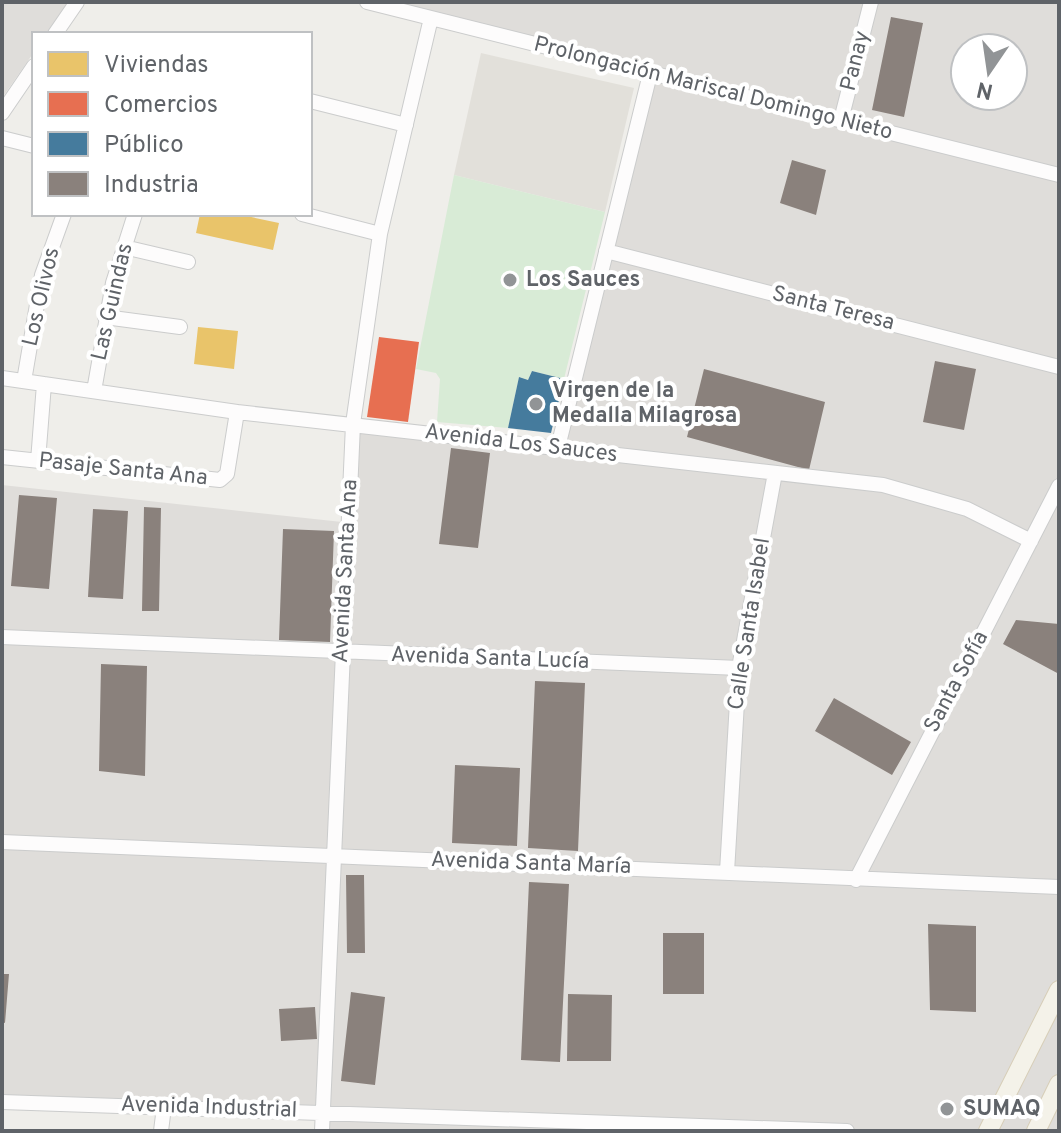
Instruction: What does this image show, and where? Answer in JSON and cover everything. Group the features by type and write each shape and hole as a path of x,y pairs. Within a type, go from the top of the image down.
{"main road":[{"path":"988,1131 1059,990"},
{"path":"1036,1131 1059,1084"}],"street":[{"path":"56,32 77,2"},
{"name":"Prolongación Mariscal Domingo Nieto","path":"367,2 1059,175"},
{"name":"Panay","path":"841,120 871,2"},
{"name":"Avenida Santa Ana","path":"322,1131 353,424 380,234 431,18"},
{"path":"2,113 32,69"},
{"path":"558,447 650,74"},
{"path":"312,102 406,125"},
{"path":"2,138 32,146"},
{"name":"Los Olivos","path":"24,381 42,275 63,216"},
{"name":"Las Guindas","path":"94,391 105,317 134,216"},
{"path":"310,216 380,234"},
{"path":"124,247 188,262"},
{"name":"Santa Teresa","path":"606,251 1059,367"},
{"path":"105,317 180,327"},
{"name":"Avenida Los Sauces","path":"2,378 237,412 883,485 967,509 1031,541"},
{"path":"38,461 44,384"},
{"name":"Pasaje Santa Ana","path":"2,457 220,480 227,474 237,412"},
{"name":"Calle Santa Isabel","path":"727,872 739,668 775,473"},
{"name":"Santa Sofía","path":"856,880 1059,486"},
{"name":"Avenida Santa Lucía","path":"2,637 739,668"},
{"name":"Avenida Santa María","path":"2,842 1059,887"},
{"name":"Avenida Industrial","path":"2,1102 847,1131"},
{"path":"161,1131 164,1107"}],"shaded area":[{"path":"2,2 69,2 48,32 32,32 32,55 2,98"},
{"path":"372,2 1059,2 1059,1131 329,1131 330,1106 2,1096 2,485 342,522 359,432 551,452 651,87 642,71"},
{"path":"481,53 634,88 605,212 454,175"}],"green space":[{"name":"Los Sauces","path":"454,175 605,212 564,379 532,371 528,380 519,377 508,428 437,422 440,379 436,373 416,369"}],"building: Viviendas":[{"path":"200,216 246,216 279,223 273,250 196,233"},
{"path":"198,327 238,331 234,369 194,364"}],"building: Comercios":[{"path":"379,337 419,342 408,422 367,417"}],"building: Público":[{"name":"Virgen de la Medalla Milagrosa","path":"532,371 564,379 551,433 508,428 519,377 528,380"}],"building: Industria":[{"path":"891,17 923,23 904,117 872,110"},
{"path":"792,160 826,170 816,215 780,203"},
{"path":"935,361 976,369 964,430 923,422"},
{"path":"704,369 825,402 809,470 687,437"},
{"path":"451,448 490,453 478,548 439,544"},
{"path":"19,495 57,498 49,589 11,586"},
{"path":"144,507 161,508 159,611 142,611"},
{"path":"93,509 128,511 123,599 88,597"},
{"path":"283,529 334,531 330,642 279,640"},
{"path":"1016,620 1059,624 1059,674 1003,644"},
{"path":"101,664 147,666 145,776 99,771"},
{"path":"535,681 585,683 578,851 528,848"},
{"path":"834,698 911,742 892,775 815,731"},
{"path":"455,765 520,768 517,846 452,843"},
{"path":"346,875 364,875 365,953 347,953"},
{"path":"529,882 569,884 560,1062 521,1060"},
{"path":"928,924 976,926 976,1012 930,1010"},
{"path":"663,933 704,933 704,994 663,994"},
{"path":"2,974 9,974 5,1023 2,1022"},
{"path":"351,992 385,997 375,1085 341,1081"},
{"path":"568,994 612,995 611,1061 567,1061"},
{"path":"315,1007 317,1039 281,1041 279,1009"}],"place":[{"name":"Los Sauces","path":"510,280"},
{"name":"Virgen de la Medalla Milagrosa","path":"536,404"},
{"name":"SUMAQ","path":"947,1109"}]}
